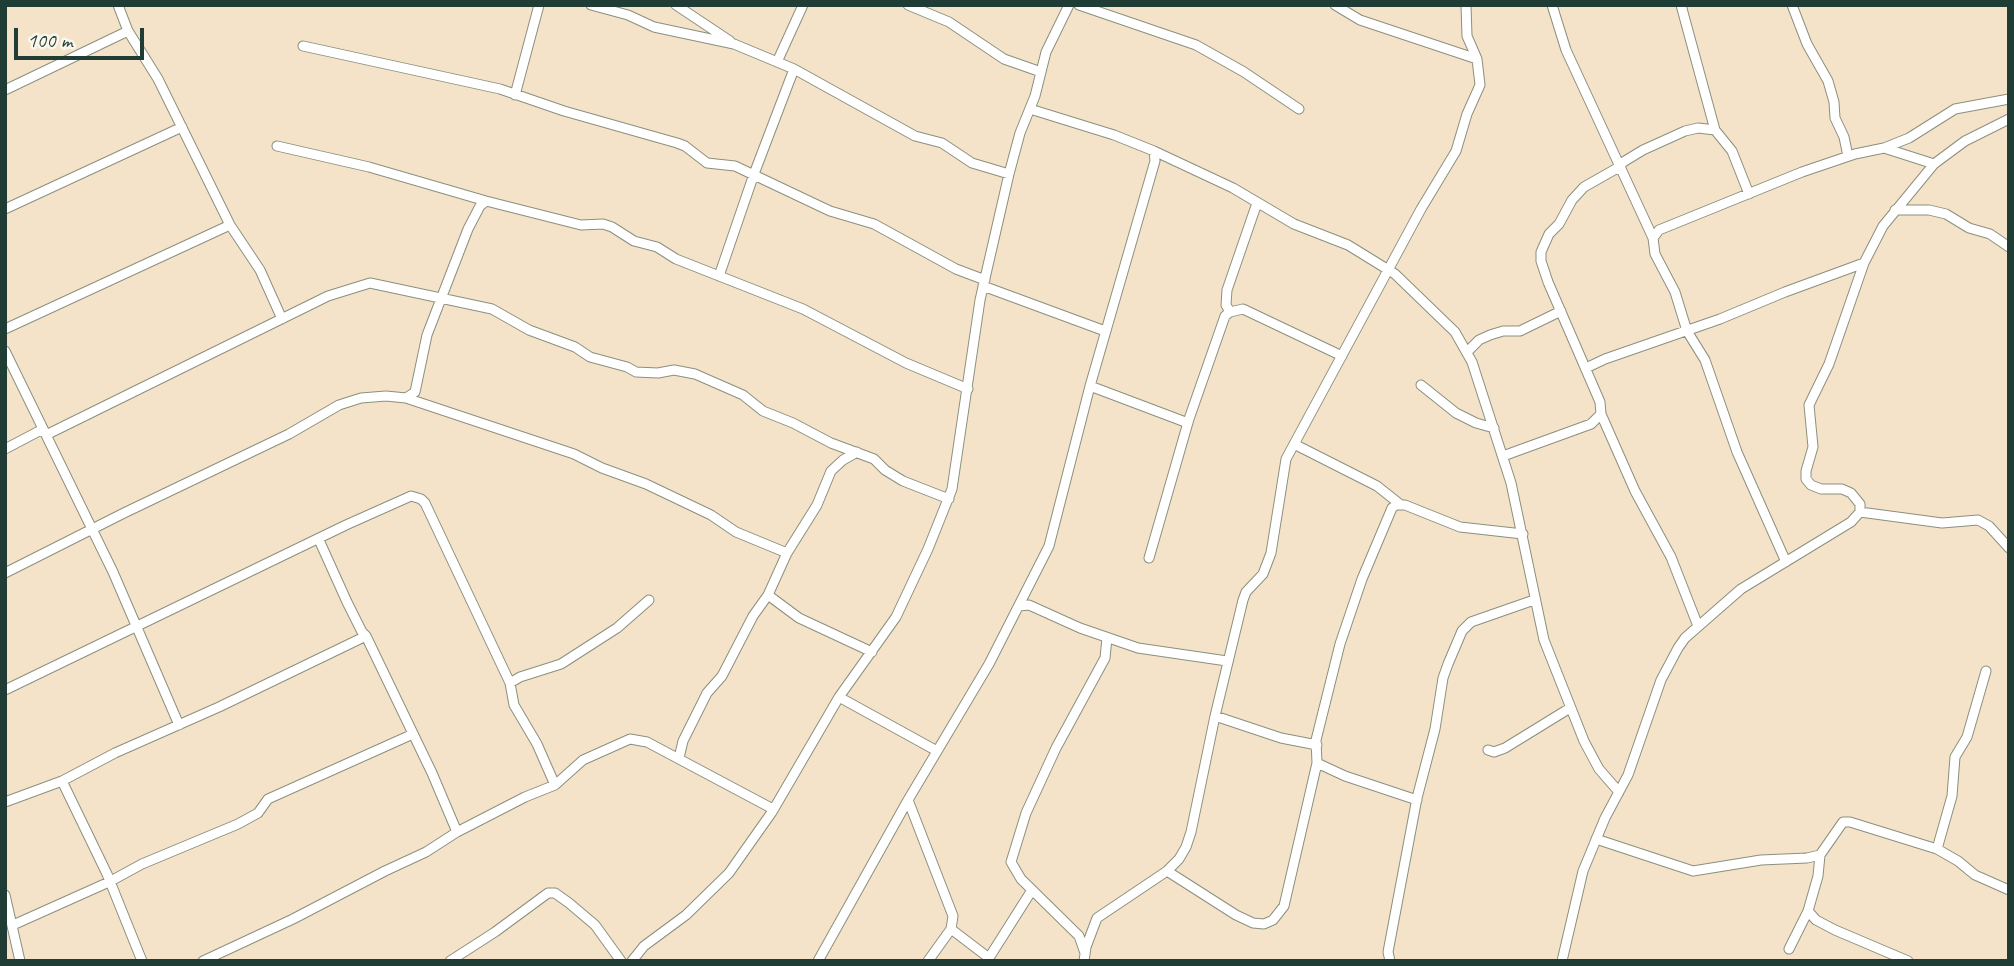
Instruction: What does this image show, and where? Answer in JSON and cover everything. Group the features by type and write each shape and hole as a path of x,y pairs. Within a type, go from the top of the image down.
{"street":[{"path":"118,5 128,31 158,79 230,225 260,270 282,319"},
{"path":"515,94 539,5"},
{"path":"591,5 628,15 654,27 734,44 794,69 915,136 942,143 972,163 1009,174"},
{"path":"676,5 734,44"},
{"path":"777,62 803,5"},
{"path":"908,5 949,22 1004,59 1041,72"},
{"path":"632,961 644,946 686,915 729,873 773,809 839,697 896,617 929,549 949,499 961,441 984,283 1009,174 1046,52 1069,5"},
{"path":"1079,5 1196,45 1244,72 1299,109"},
{"path":"1335,5 1360,20 1477,59"},
{"path":"1084,957 1084,937 1097,918 1167,871 1179,859 1191,832 1227,661 1243,600 1268,565 1286,459 1421,209 1456,151 1467,114 1480,85 1477,59 1468,36 1466,5"},
{"path":"1552,5 1566,50 1653,238 1655,254 1675,292 1687,331 1705,360 1737,452 1786,562"},
{"path":"1682,5 1715,130 1732,151 1749,194"},
{"path":"1791,5 1807,44 1828,81 1835,118 1844,137 1848,156"},
{"path":"5,90 128,31"},
{"path":"303,46 475,83 677,143 707,163 735,166 830,211 874,224 984,283 1105,331"},
{"path":"719,276 794,69"},
{"path":"1653,238 1659,230 1802,172 1909,138 1955,109 2009,99"},
{"path":"1030,109 1114,135 1206,173 1294,224 1348,245 1389,269 1448,324 1467,352 1503,456 1523,534 1544,640 1570,708 1599,769 1619,792"},
{"path":"1562,961 1583,871 1628,775 1669,662 1685,638 1741,589 1852,522 1860,512 1860,504 1851,493 1842,489 1821,489 1811,485 1806,479 1806,471 1813,447 1809,405 1829,364 1864,263 1895,210 1934,164 1965,141 2009,119"},
{"path":"5,209 182,127"},
{"path":"1698,626 1671,557 1635,491 1601,414 1600,402 1541,261 1549,234 1584,187 1643,150 1685,131 1698,128 1715,130"},
{"path":"277,146 369,167 486,201 586,226 605,225 634,241 657,247 676,259 803,309 906,363 968,389"},
{"path":"1884,148 1934,164"},
{"path":"818,961 908,800 1024,606 1025,595 1053,534 1105,331 1155,162 1154,151"},
{"path":"1155,162 1164,156"},
{"path":"406,398 415,392 417,387 428,335 468,229 480,206 486,201"},
{"path":"1230,312 1226,305 1227,290 1257,203"},
{"path":"1895,210 1929,210 1946,214 1969,228 1990,234 2009,247"},
{"path":"5,329 230,225"},
{"path":"1586,368 1864,263"},
{"path":"5,449 328,296 364,283 407,289 492,309 529,330 575,347 590,357 636,372 658,373 674,369 695,373 743,395 763,411 831,443 874,459 885,470 903,481 949,499"},
{"path":"1149,558 1220,325 1230,312 1242,309 1342,356"},
{"path":"1467,352 1479,340 1490,335 1503,331 1520,331 1561,311"},
{"path":"5,351 93,529 179,725"},
{"path":"1421,385 1456,413 1494,428"},
{"path":"1090,386 1188,423"},
{"path":"5,573 289,434 339,405 361,398 386,396 406,398 574,454 711,515 736,533 787,552"},
{"path":"1503,456 1591,424 1601,414"},
{"path":"1294,444 1377,486 1401,505"},
{"path":"679,758 683,741 707,693 722,676 753,616 768,595 787,552 817,505 831,471 857,452"},
{"path":"5,690 411,496 425,503 510,683 514,705 537,744 555,785"},
{"path":"1167,871 1242,919 1264,924 1272,920 1284,906 1317,763 1317,740 1340,644 1362,579 1392,508 1405,505 1460,527 1523,534"},
{"path":"1860,512 1942,523 1978,520 1989,526 2009,548"},
{"path":"319,540 457,832"},
{"path":"768,595 799,618 872,652"},
{"path":"510,683 520,677 561,664 617,628 649,600"},
{"path":"1390,961 1388,953 1416,800 1435,729 1443,678 1461,631 1480,617 1534,600"},
{"path":"1024,606 1138,648 1227,661"},
{"path":"5,802 62,781 115,753 294,673 366,636"},
{"path":"1084,937 1013,869 1012,856 1026,813 1056,748 1105,658 1107,638"},
{"path":"1937,849 1952,796 1955,757 1967,737 1986,671"},
{"path":"839,697 937,751"},
{"path":"1488,750 1494,752 1505,748 1570,708"},
{"path":"1215,716 1281,738 1317,746"},
{"path":"13,925 109,882 142,864 238,824 258,813 268,799 413,734"},
{"path":"203,961 293,919 426,852 457,832 555,785 583,760 630,739 647,742 773,809"},
{"path":"1317,763 1345,776 1416,800"},
{"path":"62,781 142,961"},
{"path":"908,800 953,916 951,929 928,961"},
{"path":"1789,950 1808,911 1818,876 1820,855 1843,822 1937,849 1975,875 2009,890"},
{"path":"1596,839 1693,872 1760,860 1820,855"},
{"path":"951,929 988,959 1032,890"},
{"path":"450,961 548,893 555,894 569,903 595,925 620,961"},
{"path":"5,895 20,961"},
{"path":"1808,911 1816,920 1835,930 1897,959 1908,961"}]}
